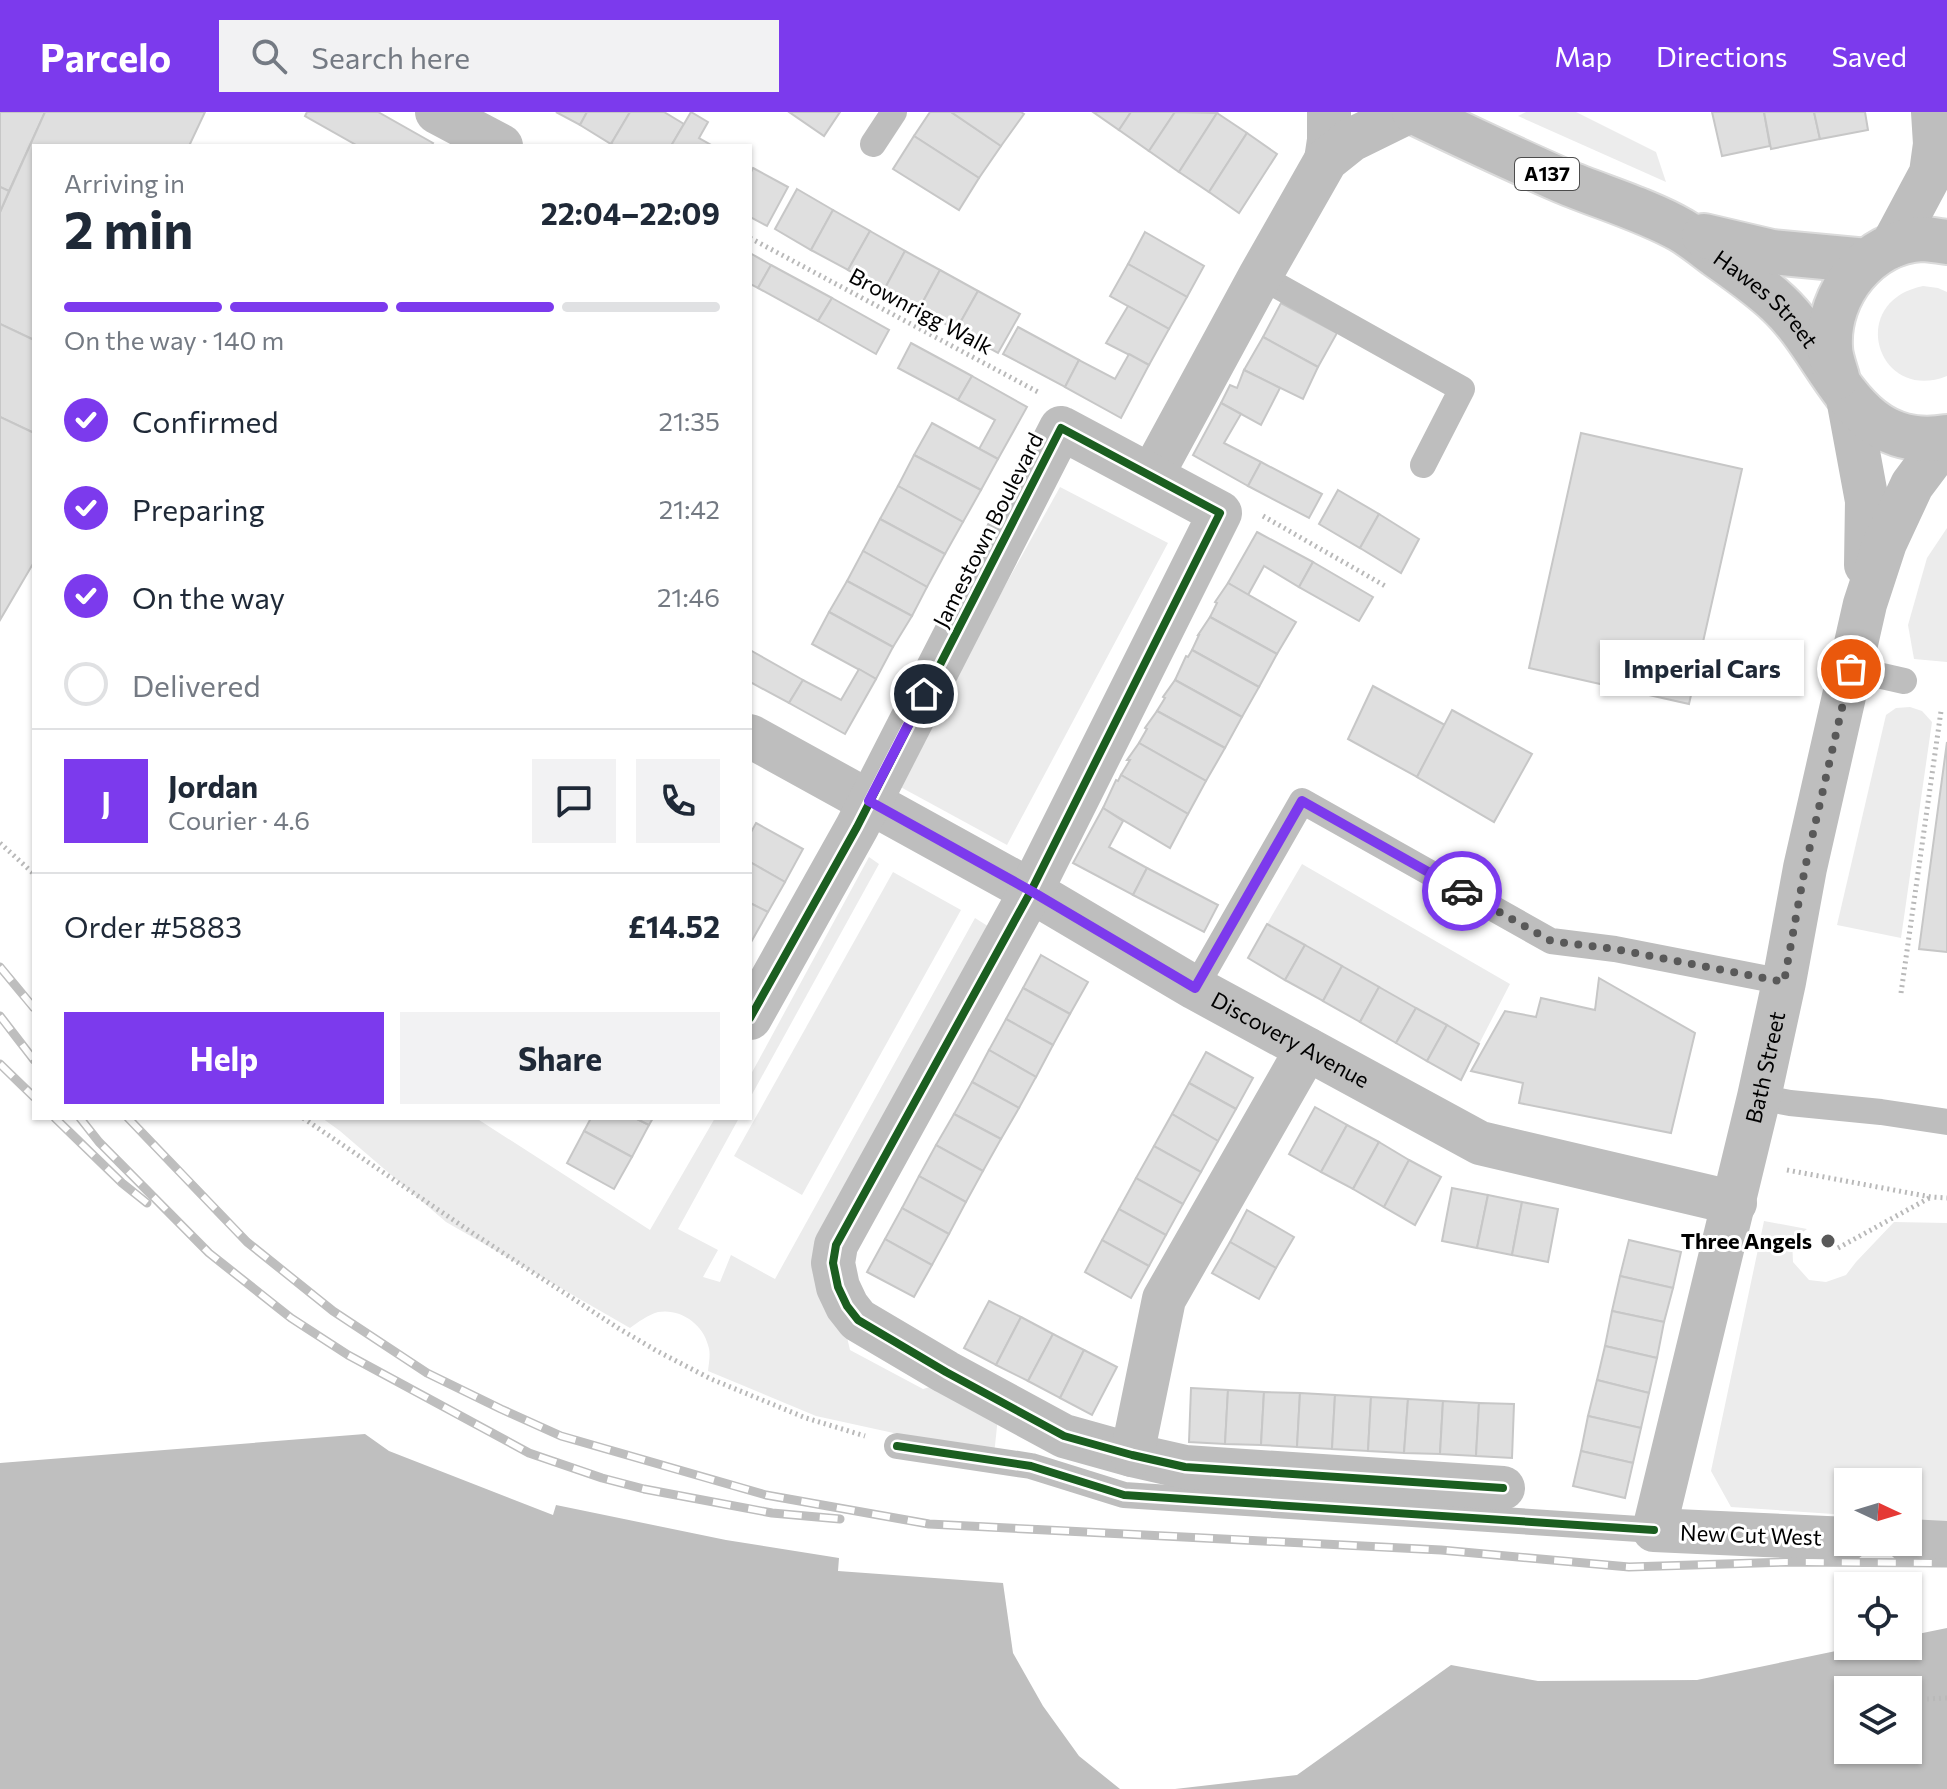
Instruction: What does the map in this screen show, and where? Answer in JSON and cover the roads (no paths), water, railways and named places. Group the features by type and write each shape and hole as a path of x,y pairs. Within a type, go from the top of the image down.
{"street":[{"path":"437,112 497,144"},
{"path":"1152,475 1326,160 1329,112"},
{"path":"1326,160 1351,140 1408,112"},
{"name":"Hawes Street","path":"1414,112 1515,160 1681,230 1772,252 1879,254 1921,239 1947,242"},
{"path":"1879,254 1931,173 1935,144 1933,112"},
{"name":"Hawes Street","path":"1681,230 1780,304 1809,338 1865,416 1885,430 1908,437 1933,440 1947,437"},
{"name":"Hawes Street","path":"1843,389 1829,348 1832,315 1845,285 1879,254"},
{"name":"Bath Street","path":"1843,389 1867,501 1865,604"},
{"name":"Jamestown Boulevard","path":"752,1014 857,827 1061,428 1220,513 1031,891"},
{"name":"Bath Street","path":"1654,1530 1759,1097 1805,868 1865,604 1885,543 1912,485 1947,445"},
{"name":"Discovery Avenue","path":"752,737 1031,891 1195,988 1480,1143 1739,1182"},
{"path":"1031,891 836,1245 833,1263 838,1287 858,1320 1064,1436 1132,1455 1185,1467 1503,1488"},
{"path":"1132,1455 1164,1299 1307,1049"},
{"name":"New Cut West","path":"1654,1530 1834,1538"},
{"path":"1922,1542 1947,1543"}],"lane":[{"path":"873,144 894,112"},
{"path":"1260,276 1462,389 1423,465"},
{"path":"1851,669 1904,681"},
{"path":"1195,988 1302,801 1551,941 1615,949 1784,982"},
{"path":"1759,1097 1947,1122"},
{"path":"897,1446 1031,1466 1124,1495 1654,1530"}],"railway":[{"path":"0,967 32,1006"},
{"path":"0,1016 32,1057"},
{"path":"0,1064 32,1095"},
{"path":"57,1120 147,1203"},
{"path":"82,1120 99,1142 209,1253 291,1318 348,1355 529,1453 644,1489 772,1513 840,1519"},
{"path":"130,1120 247,1242 333,1311 427,1373 561,1436 766,1495 929,1524 1441,1550 1629,1567 1786,1562 1947,1563"}],"place":[{"name":"Imperial Cars","path":"1851,669"},
{"name":"Three Angels","path":"1828,1241"}]}
